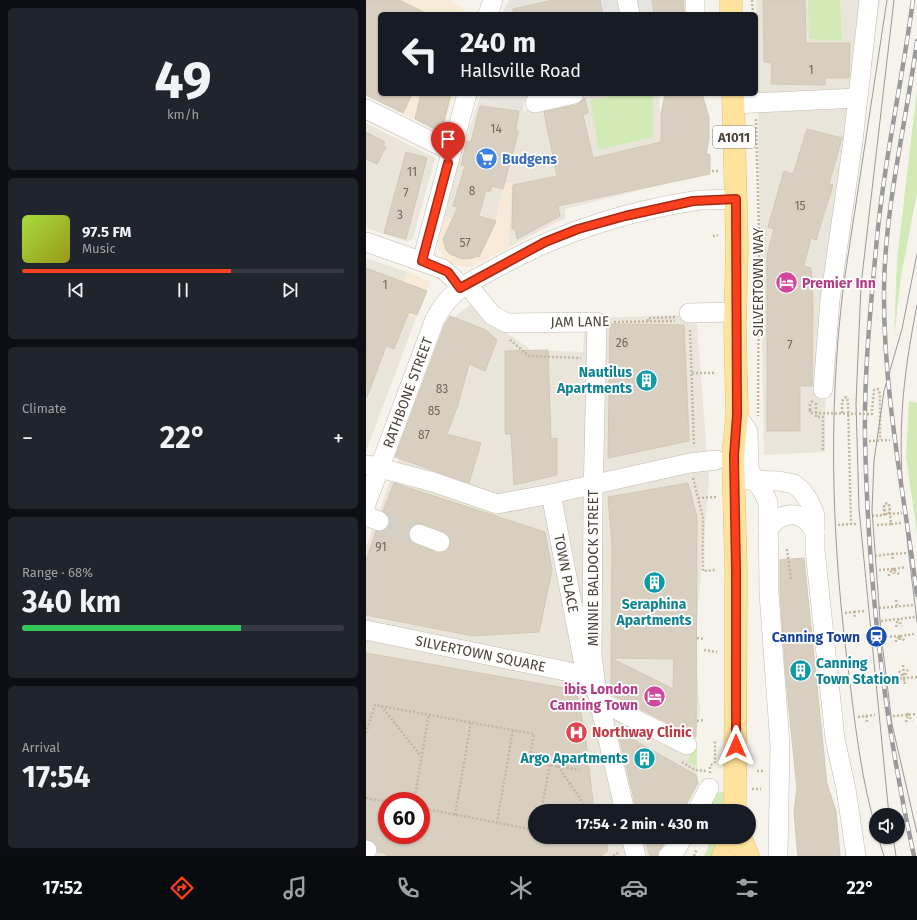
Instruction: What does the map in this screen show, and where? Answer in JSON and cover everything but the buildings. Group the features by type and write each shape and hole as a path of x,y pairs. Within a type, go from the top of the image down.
{"main road":[{"path":"731,0 731,12"},
{"name":"SILVERTOWN WAY","path":"734,99 737,415 734,451 736,571 735,804"},
{"path":"723,856 728,844"},
{"path":"743,844 748,856"}],"street":[{"path":"627,0 630,12"},
{"path":"695,0 695,12"},
{"path":"820,396 830,300 853,141 869,0"},
{"path":"422,261 466,96"},
{"path":"535,103 565,96"},
{"path":"734,99 755,102 857,98"},
{"path":"366,109 451,151"},
{"name":"RATHBONE STREET","path":"366,504 372,466 435,319 450,296 463,286 531,249 578,229 625,216 693,201 736,199"},
{"name":"JAM LANE","path":"366,242 422,261 448,272 480,299 492,315 507,323 597,322"},
{"path":"687,321 736,312"},
{"name":"MINNIE BALDOCK STREET","path":"597,322 593,485 592,657 590,677 599,700 623,804"},
{"path":"737,415 748,432 749,470 764,493 768,503 769,593 780,745 778,856"},
{"path":"372,466 433,482 498,504 593,485 690,463 716,460"},
{"path":"734,480 787,482 794,484 802,491 809,501 815,515 815,550 835,739 846,789 856,856"},
{"name":"TOWN PLACE","path":"550,494 590,677"},
{"path":"768,529 774,520 782,515 792,515 803,518 811,525 815,532"},
{"path":"418,534 440,542"},
{"name":"SILVERTOWN SQUARE","path":"366,630 590,677"},
{"path":"599,700 686,745"},
{"path":"700,804 710,779"},
{"path":"633,844 636,856"},
{"path":"668,856 676,849 679,844"}],"path":[{"path":"752,0 753,12"},
{"name":"SILVERTOWN WAY","path":"755,102 757,159 758,419"},
{"path":"713,236 718,235"},
{"path":"687,321 692,374 694,449"},
{"name":"JAM LANE","path":"597,322 687,321"},
{"path":"507,338 529,356 596,358"},
{"path":"692,374 715,373"},
{"path":"810,404 810,413 842,412 872,414 872,393 874,390 878,389 880,394 880,440"},
{"path":"820,396 816,417 823,417 823,452"},
{"path":"842,412 842,401 846,397 848,401 851,524"},
{"path":"869,441 890,440"},
{"path":"692,476 702,518 703,571 716,570"},
{"path":"698,498 716,497"},
{"path":"884,515 884,505 885,503 887,503 889,504 890,512 887,515 884,512 884,505 887,503 889,504 890,512 891,524"},
{"path":"872,516 902,513"},
{"path":"876,525 901,523"},
{"path":"838,525 856,524"},
{"path":"786,542 791,580"},
{"path":"875,556 908,553"},
{"path":"892,554 893,561"},
{"path":"880,570 906,567"},
{"path":"893,569 894,574"},
{"path":"893,569 899,575"},
{"path":"889,576 893,569"},
{"path":"896,600 897,606"},
{"path":"880,608 914,605"},
{"path":"845,613 864,611"},
{"path":"854,612 855,617"},
{"path":"881,621 915,617"},
{"path":"898,619 902,626"},
{"path":"896,627 898,619"},
{"path":"886,637 914,634"},
{"path":"900,636 905,641"},
{"path":"896,642 900,636"},
{"path":"697,638 704,639"},
{"path":"704,650 717,652"},
{"path":"851,664 869,662"},
{"path":"859,663 861,670"},
{"path":"903,665 905,686"},
{"path":"899,670 905,679"},
{"path":"905,679 908,670"},
{"path":"889,680 917,678"},
{"path":"366,733 376,705 429,714 534,734 529,761 580,770"},
{"path":"381,706 422,756"},
{"path":"416,792 429,714"},
{"path":"908,714 912,721"},
{"path":"906,722 908,714"},
{"path":"893,716 917,714"},
{"path":"858,717 875,715"},
{"path":"866,716 867,722"},
{"path":"697,721 703,720"},
{"path":"455,815 471,722"},
{"path":"497,823 513,730"},
{"path":"710,779 710,766 715,762"},
{"path":"543,804 550,765"},
{"path":"558,766 583,803"},
{"path":"757,771 762,771"},
{"path":"756,789 761,789"},
{"path":"366,798 378,800"},
{"path":"430,810 528,829"}],"shaded area":[{"path":"366,0 449,0 468,12 378,12 378,96 452,96 443,129 440,132 366,95"},
{"path":"509,0 602,0 604,12 503,12"},
{"path":"602,0 652,0 654,12 604,12"},
{"path":"756,0 880,0 838,271 826,386 825,452 764,455 758,96 758,12 756,12"},
{"path":"480,96 530,96 524,102 523,111 479,100"},
{"path":"588,96 659,96 664,184 565,209 565,218 509,247 511,183 504,183 493,233 441,216 479,100 523,111"},
{"path":"366,123 435,158 413,238 408,242 366,228"},
{"path":"504,183 512,183 509,247 472,267 461,267 447,262 443,258 438,248 441,216 493,232"},
{"path":"366,258 407,272 393,308 416,318 366,451"},
{"path":"407,272 430,281 416,318 393,309"},
{"path":"473,303 497,326 531,350 583,352 585,318 696,315 709,478 697,621 697,673 700,710 696,737 698,783 687,804 528,804 528,844 664,844 656,856 366,856 366,547 448,324 459,313"}],"green space":[{"path":"808,0 840,0 842,41 809,39"},
{"path":"917,89 917,193 901,276 894,339 897,260"},
{"path":"612,96 653,96 653,137 599,150 590,101"},
{"path":"909,401 917,403 917,533 906,457"},
{"path":"692,743 697,745 697,767 687,762 692,751"},
{"path":"724,792 723,804 711,804 712,793"},
{"path":"708,844 718,844 714,856 704,856"}],"tunnel":[{"path":"379,521 419,534"}],"tram line":[{"path":"870,808 860,757 839,583 834,483 835,382 844,282 887,0"},
{"path":"888,808 859,509 856,403 861,285 894,0"},
{"path":"917,254 902,329 884,391 874,461 872,510 881,634 892,724 917,833"},
{"path":"917,305 906,373 901,440 905,518 917,622"},
{"path":"880,844 884,856"},
{"path":"894,844 896,856"}],"railway":[{"path":"913,0 879,218 868,344 865,392 865,439 870,544 879,649 894,753 914,856"},
{"path":"917,41 892,196 885,258 884,289 887,366 895,442 917,595"}],"place":[{"name":"Budgens","path":"487,159"},
{"name":"Premier Inn","path":"787,283"},
{"name":"Nautilus Apartments","path":"647,380"},
{"name":"Seraphina Apartments","path":"654,582"},
{"name":"Canning Town","path":"876,637"},
{"name":"Canning Town Station","path":"800,671"},
{"name":"ibis London Canning Town","path":"654,697"},
{"name":"Northway Clinic","path":"577,732"},
{"name":"Argo Apartments","path":"644,758"}],"route":[{"path":"448,163 422,261 443,268 454,279 460,288 545,242 578,229 625,216 693,201 736,199 737,246 735,326 737,415 734,430 734,534 736,571 736,746"}]}
